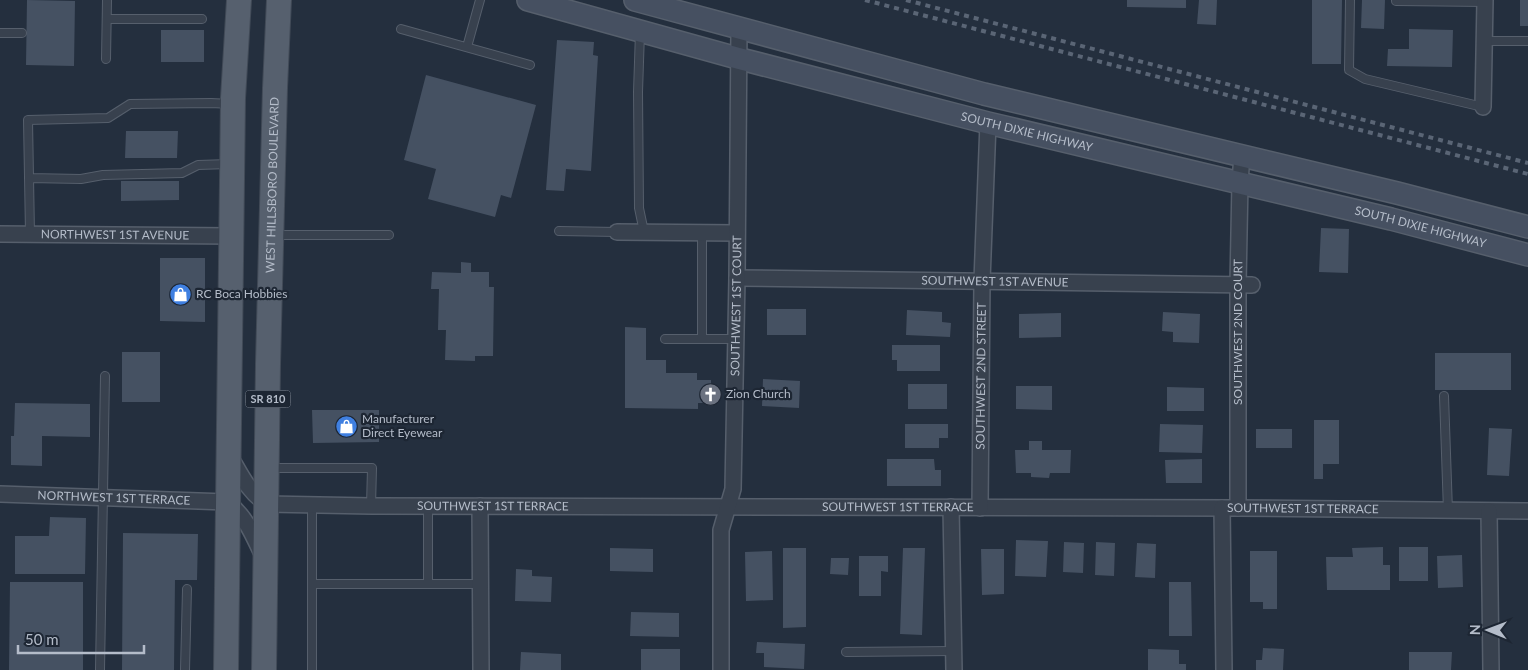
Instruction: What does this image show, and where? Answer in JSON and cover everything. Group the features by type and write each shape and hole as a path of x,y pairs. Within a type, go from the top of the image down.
{"main road":[{"name":"SR 810","path":"226,670 233,104 239,0"},
{"name":"WEST HILLSBORO BOULEVARD","path":"264,670 271,235 279,0"},
{"name":"SOUTH DIXIE HIGHWAY","path":"528,0 738,58 988,123 1240,182 1528,255"},
{"path":"634,0 984,94 1242,155 1528,227"}],"street":[{"path":"1483,107 1485,1"},
{"name":"SOUTHWEST 1ST COURT","path":"721,670 721,530 733,489 737,278 738,29"},
{"name":"SOUTHWEST 2ND STREET","path":"980,508 982,281 988,123"},
{"name":"SOUTHWEST 2ND COURT","path":"1224,670 1230,508 1245,285 1240,182 1242,155"},
{"path":"617,232 737,233"},
{"name":"NORTHWEST 1ST AVENUE","path":"0,234 231,236"},
{"name":"SOUTHWEST 1ST AVENUE","path":"737,278 1245,285"},
{"path":"228,452 245,482 257,498 267,504"},
{"name":"NORTHWEST 1ST TERRACE","path":"0,494 227,502"},
{"path":"227,502 237,510 248,526 266,564"},
{"name":"SOUTHWEST 1ST TERRACE","path":"267,504 727,508 1528,510"},
{"path":"480,506 481,670"},
{"path":"951,508 954,670"},
{"path":"1489,510 1492,670"}],"lane":[{"path":"106,59 107,0"},
{"path":"467,47 480,0"},
{"path":"1350,0 1349,70 1365,79 1483,107"},
{"path":"1396,1 1485,1"},
{"path":"106,19 202,19"},
{"path":"402,29 530,65"},
{"path":"640,31 638,92 639,208 644,232"},
{"path":"0,33 22,33"},
{"path":"1484,41 1528,41"},
{"path":"30,234 28,120 108,118 130,104 233,104"},
{"path":"29,178 82,179 103,175 182,173 198,165 232,164"},
{"path":"559,231 617,232"},
{"path":"702,233 702,339"},
{"path":"271,235 389,235"},
{"path":"665,339 736,339"},
{"path":"100,670 104,376"},
{"path":"1444,396 1448,511"},
{"path":"267,468 372,468 371,506"},
{"path":"312,505 312,670"},
{"path":"428,506 428,584"},
{"path":"312,584 480,584"},
{"path":"185,670 187,588"},
{"path":"846,652 954,651"}],"building":[{"path":"27,0 75,1 74,66 26,65"},
{"path":"1127,0 1186,0 1186,8 1127,7"},
{"path":"1199,0 1217,0 1216,25 1197,24"},
{"path":"1312,0 1342,0 1341,64 1312,64"},
{"path":"1362,0 1385,0 1384,29 1361,28"},
{"path":"1520,0 1528,0 1528,26 1520,26"},
{"path":"1409,29 1453,30 1452,67 1387,66 1388,49 1409,49"},
{"path":"161,30 204,30 204,62 161,62"},
{"path":"557,40 594,42 593,55 598,56 591,171 566,169 564,191 546,190"},
{"path":"426,75 536,105 511,198 501,195 495,217 428,199 436,169 404,160"},
{"path":"126,131 178,131 177,158 125,158"},
{"path":"121,181 179,181 179,200 121,201"},
{"path":"1321,228 1349,229 1348,273 1319,272"},
{"path":"160,258 205,258 205,322 160,321"},
{"path":"461,262 471,263 471,272 489,272 489,287 494,287 493,356 475,356 475,361 445,360 446,330 438,330 439,289 431,289 432,272 461,273"},
{"path":"767,309 806,309 806,335 767,335"},
{"path":"907,310 942,312 942,322 951,323 950,337 906,335"},
{"path":"1163,312 1200,314 1199,343 1173,342 1173,332 1162,331"},
{"path":"1061,313 1061,337 1019,338 1019,314"},
{"path":"625,327 646,328 646,360 666,360 666,373 697,373 697,380 711,380 711,403 698,403 698,409 625,408"},
{"path":"892,345 940,345 940,371 897,371 897,360 892,360"},
{"path":"122,352 160,352 160,402 122,402"},
{"path":"1435,353 1511,353 1511,390 1435,390"},
{"path":"763,379 800,381 799,408 762,406"},
{"path":"908,384 947,384 947,409 908,409"},
{"path":"1016,386 1052,386 1052,410 1016,409"},
{"path":"1167,387 1204,388 1204,411 1167,411"},
{"path":"15,403 90,404 90,437 42,436 42,466 11,465 11,436 14,436"},
{"name":"Manufacturer Direct Eyewear","path":"312,410 379,410 379,442 313,443"},
{"path":"1314,420 1339,420 1339,464 1323,464 1323,479 1314,479"},
{"path":"905,424 948,424 948,438 939,438 939,448 905,448"},
{"path":"1160,424 1203,425 1202,453 1159,452"},
{"path":"1489,428 1512,429 1509,476 1487,475"},
{"path":"1256,429 1292,429 1292,448 1256,448"},
{"path":"1029,441 1042,441 1042,450 1071,450 1070,473 1050,473 1049,478 1031,477 1031,473 1016,473 1015,450 1029,450"},
{"path":"887,459 934,459 935,470 941,470 941,486 887,486"},
{"path":"1202,459 1202,483 1166,483 1165,460"},
{"path":"50,517 86,518 85,574 15,574 15,536 49,536"},
{"path":"123,533 198,534 197,580 175,580 174,670 122,670"},
{"path":"1016,540 1048,541 1046,577 1015,576"},
{"path":"1064,542 1084,543 1083,573 1063,572"},
{"path":"1096,542 1115,543 1114,576 1095,575"},
{"path":"1137,543 1156,544 1155,578 1135,577"},
{"path":"1383,547 1383,565 1390,565 1390,590 1327,590 1326,557 1353,557 1352,548"},
{"path":"1399,547 1428,547 1428,581 1399,581"},
{"path":"610,548 653,549 653,572 610,571"},
{"path":"783,548 806,548 806,627 783,628"},
{"path":"903,548 925,548 922,635 900,634"},
{"path":"981,549 1004,549 1004,594 982,595"},
{"path":"772,551 773,600 746,601 745,552"},
{"path":"1250,551 1277,551 1277,609 1263,609 1263,602 1250,602"},
{"path":"1462,555 1463,587 1438,588 1437,556"},
{"path":"859,556 888,556 888,572 881,571 881,596 859,596"},
{"path":"831,558 849,558 848,575 830,574"},
{"path":"516,569 532,570 532,576 552,577 551,602 515,601"},
{"path":"10,582 83,582 83,670 9,670"},
{"path":"1169,582 1191,582 1192,636 1169,636"},
{"path":"631,612 679,613 679,637 630,636"},
{"path":"757,642 805,644 804,669 764,667 764,653 756,653"},
{"path":"1263,648 1284,649 1283,670 1256,670 1256,660 1262,660"},
{"path":"641,649 680,649 680,670 641,670"},
{"path":"1148,649 1179,650 1179,664 1186,664 1186,670 1148,670"},
{"path":"521,652 561,654 561,670 520,670"},
{"path":"1409,652 1452,652 1451,670 1409,670"}],"railway":[{"path":"865,0 1528,174"},
{"path":"906,0 1528,163"}],"place":[{"name":"RC Boca Hobbies","path":"180,294"},
{"name":"Zion Church","path":"710,394"},
{"name":"Manufacturer Direct Eyewear","path":"346,426"}]}
